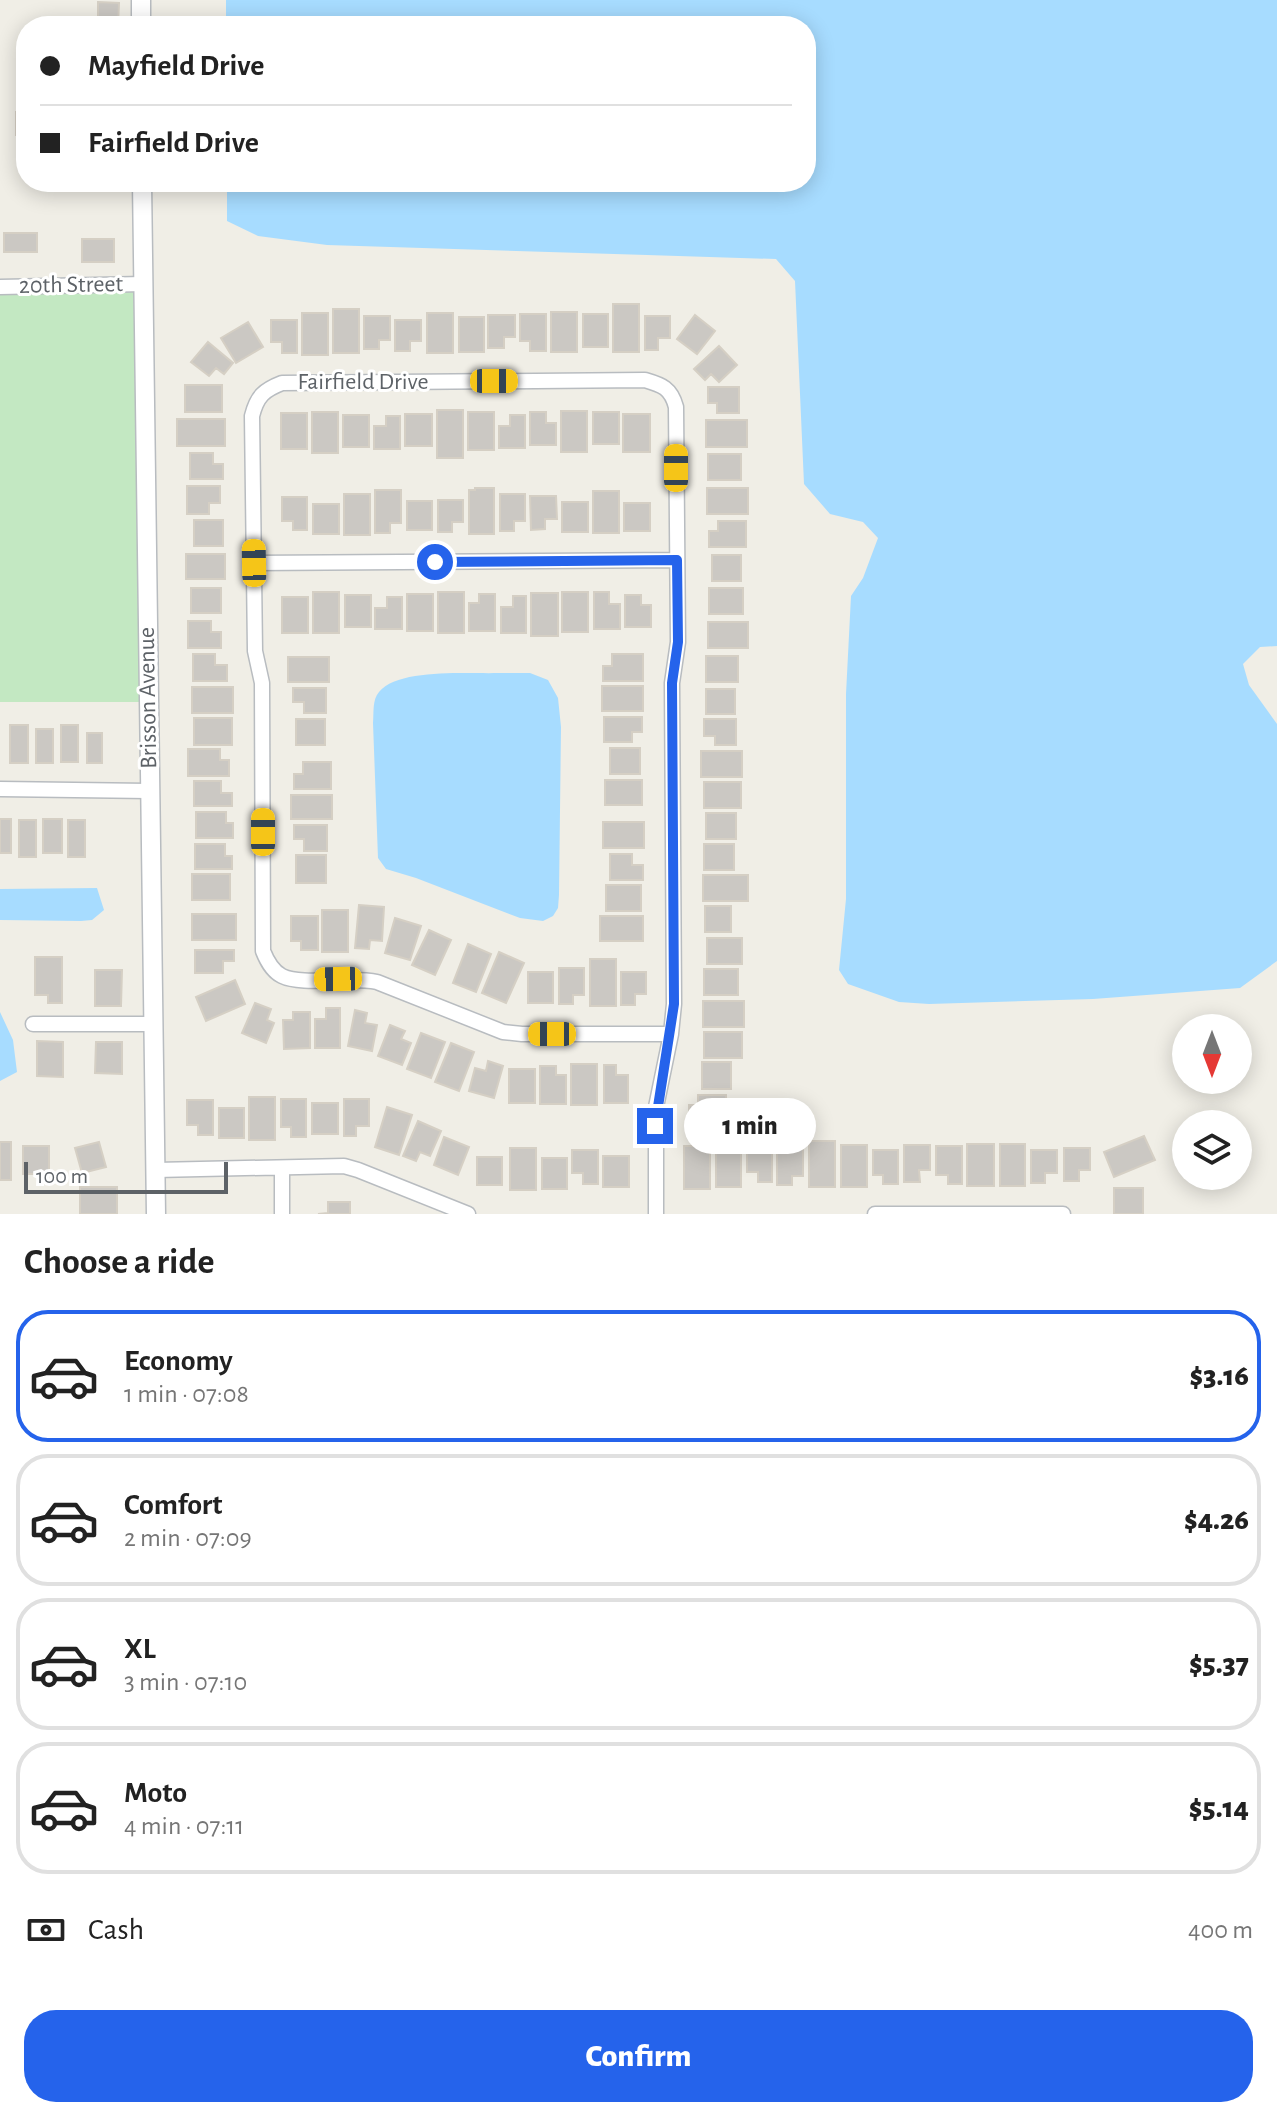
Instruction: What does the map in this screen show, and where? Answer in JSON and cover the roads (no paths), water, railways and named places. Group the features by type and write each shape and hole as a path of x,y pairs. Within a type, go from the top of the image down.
{"street":[{"name":"Brisson Avenue","path":"142,192 156,1214"},
{"name":"20th Street","path":"0,287 143,284"},
{"name":"Fairfield Drive","path":"656,1214 656,1107 671,1034 674,1004 672,683 678,642 676,407 673,395 664,386 645,380 282,383 265,390 256,399 252,416 255,651 262,683 263,951 269,965 281,976 295,980 360,978 377,982 503,1032 671,1034"},
{"path":"254,563 677,560"},
{"path":"0,789 149,791"},
{"path":"33,1024 154,1024"},
{"path":"156,1170 282,1170 325,1165 358,1170 468,1214"},
{"path":"282,1170 282,1214"},
{"path":"875,1214 1063,1214"}],"water":[{"path":"226,0 1277,0 1277,646 1260,647 1243,664 1249,685 1277,724 1277,961 1240,988 1093,999 929,1004 899,1002 848,984 839,970 846,899 846,694 851,596 863,578 878,538 863,522 830,514 804,484 795,281 776,259 327,245 258,236 227,221 227,192 816,192 816,16 226,16"},
{"path":"530,673 548,680 558,698 561,727 558,908 553,916 543,921 520,918 386,869 378,858 373,723 374,703 379,692 388,684 417,676"},
{"path":"97,888 104,910 92,920 0,920 0,889"},
{"path":"0,1012 13,1040 17,1072 0,1081"}]}
